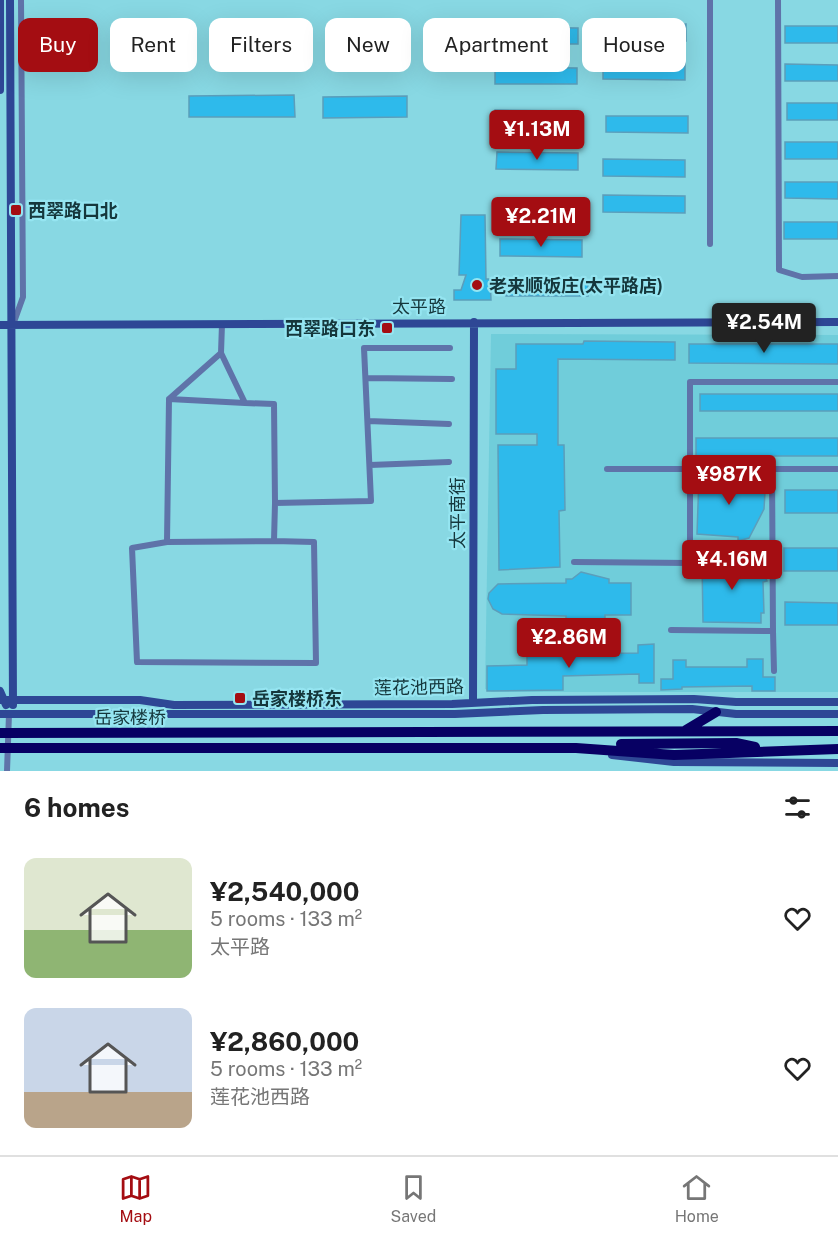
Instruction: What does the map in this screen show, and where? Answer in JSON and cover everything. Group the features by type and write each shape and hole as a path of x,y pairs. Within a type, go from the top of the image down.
{"highway":[{"path":"684,731 716,706"},
{"path":"684,731 838,731"},
{"name":"岳家楼桥","path":"0,733 684,731"},
{"name":"岳家楼桥","path":"0,748 576,748"},
{"path":"576,748 674,755 717,755 771,749 838,749"}],"street":[{"path":"0,0 0,90"},
{"path":"7,771 4,714 11,672 10,0"},
{"path":"12,325 23,297 21,0"},
{"path":"710,0 710,244"},
{"path":"778,0 779,270 802,277 838,276"},
{"name":"太平南街","path":"473,703 474,322"},
{"name":"太平路","path":"0,325 838,322"},
{"path":"222,324 221,353 245,402"},
{"path":"275,503 371,501 364,348 450,348"},
{"path":"167,542 169,399 221,353"},
{"path":"366,378 452,379"},
{"path":"574,562 690,563 690,382 838,382"},
{"path":"169,399 274,404 274,541"},
{"path":"368,422 448,424"},
{"path":"370,465 448,462"},
{"path":"607,469 838,469"},
{"path":"772,469 774,671"},
{"path":"167,542 314,542 316,663 137,662 132,548 167,542"},
{"path":"671,630 773,631"},
{"path":"0,691 7,700"},
{"name":"莲花池西路","path":"7,700 140,700 174,705 473,703 567,700 838,714"},
{"name":"莲花池西路","path":"4,714 455,714 838,702"},
{"path":"576,748 642,759 755,767 838,763"}],"shaded area":[{"path":"491,334 838,335 838,692 492,692 485,689"}],"building":[{"path":"785,26 838,26 838,43 785,43"},
{"path":"570,28 578,28 578,44 570,44"},
{"path":"785,64 838,65 838,81 785,81"},
{"path":"570,68 577,68 577,84 495,84 495,72 570,72"},
{"path":"603,72 685,72 685,80 603,79"},
{"path":"294,95 295,117 189,117 189,96"},
{"path":"407,96 407,117 323,118 323,97"},
{"path":"787,103 838,103 838,120 787,120"},
{"path":"495,110 577,111 577,128 495,127"},
{"path":"606,116 688,116 688,133 606,132"},
{"path":"785,142 838,142 838,159 785,159"},
{"path":"497,152 578,153 578,170 496,169"},
{"path":"603,159 685,160 685,177 603,176"},
{"path":"785,182 838,182 838,199 785,198"},
{"path":"603,195 685,196 685,213 603,212"},
{"path":"461,215 485,215 486,279 490,279 491,300 454,300 454,290 461,290 466,275 459,275"},
{"path":"784,222 838,222 838,239 784,239"},
{"path":"500,239 582,240 582,257 500,256"},
{"path":"506,279 588,280 588,296 506,296"},
{"path":"584,341 675,342 675,360 558,359 558,445 564,445 565,510 559,511 560,567 499,570 498,445 537,445 537,434 496,434 496,369 516,369 516,344 583,344"},
{"path":"689,344 838,344 838,364 689,363"},
{"path":"700,394 838,394 838,411 700,411"},
{"path":"696,438 838,438 838,456 696,456"},
{"path":"699,476 759,477 759,492 765,492 764,509 749,538 738,541 738,537 697,534"},
{"path":"785,490 838,490 838,513 785,513"},
{"path":"784,548 838,548 838,571 784,571"},
{"path":"717,556 741,558 763,571 767,581 763,582 764,613 761,613 761,623 703,622 702,562 717,562"},
{"path":"581,572 609,579 609,583 631,583 631,615 605,615 605,624 566,624 566,616 502,614 493,609 488,599 489,593 498,584 566,583 566,579 572,579"},
{"path":"785,602 838,603 838,625 785,625"},
{"path":"654,644 654,683 639,683 639,674 563,676 563,690 487,691 487,666 527,665 527,645 541,645 541,654 638,653 638,645"},
{"path":"747,659 763,659 763,677 775,677 775,691 752,691 752,686 682,687 682,689 661,690 661,679 673,679 673,660 686,660 686,667 747,667"}],"place":[{"name":"西翠路口北","path":"16,210"},
{"name":"老来顺饭庄(太平路店)","path":"477,285"},
{"name":"西翠路口东","path":"387,328"},
{"name":"岳家楼桥东","path":"240,698"}]}
